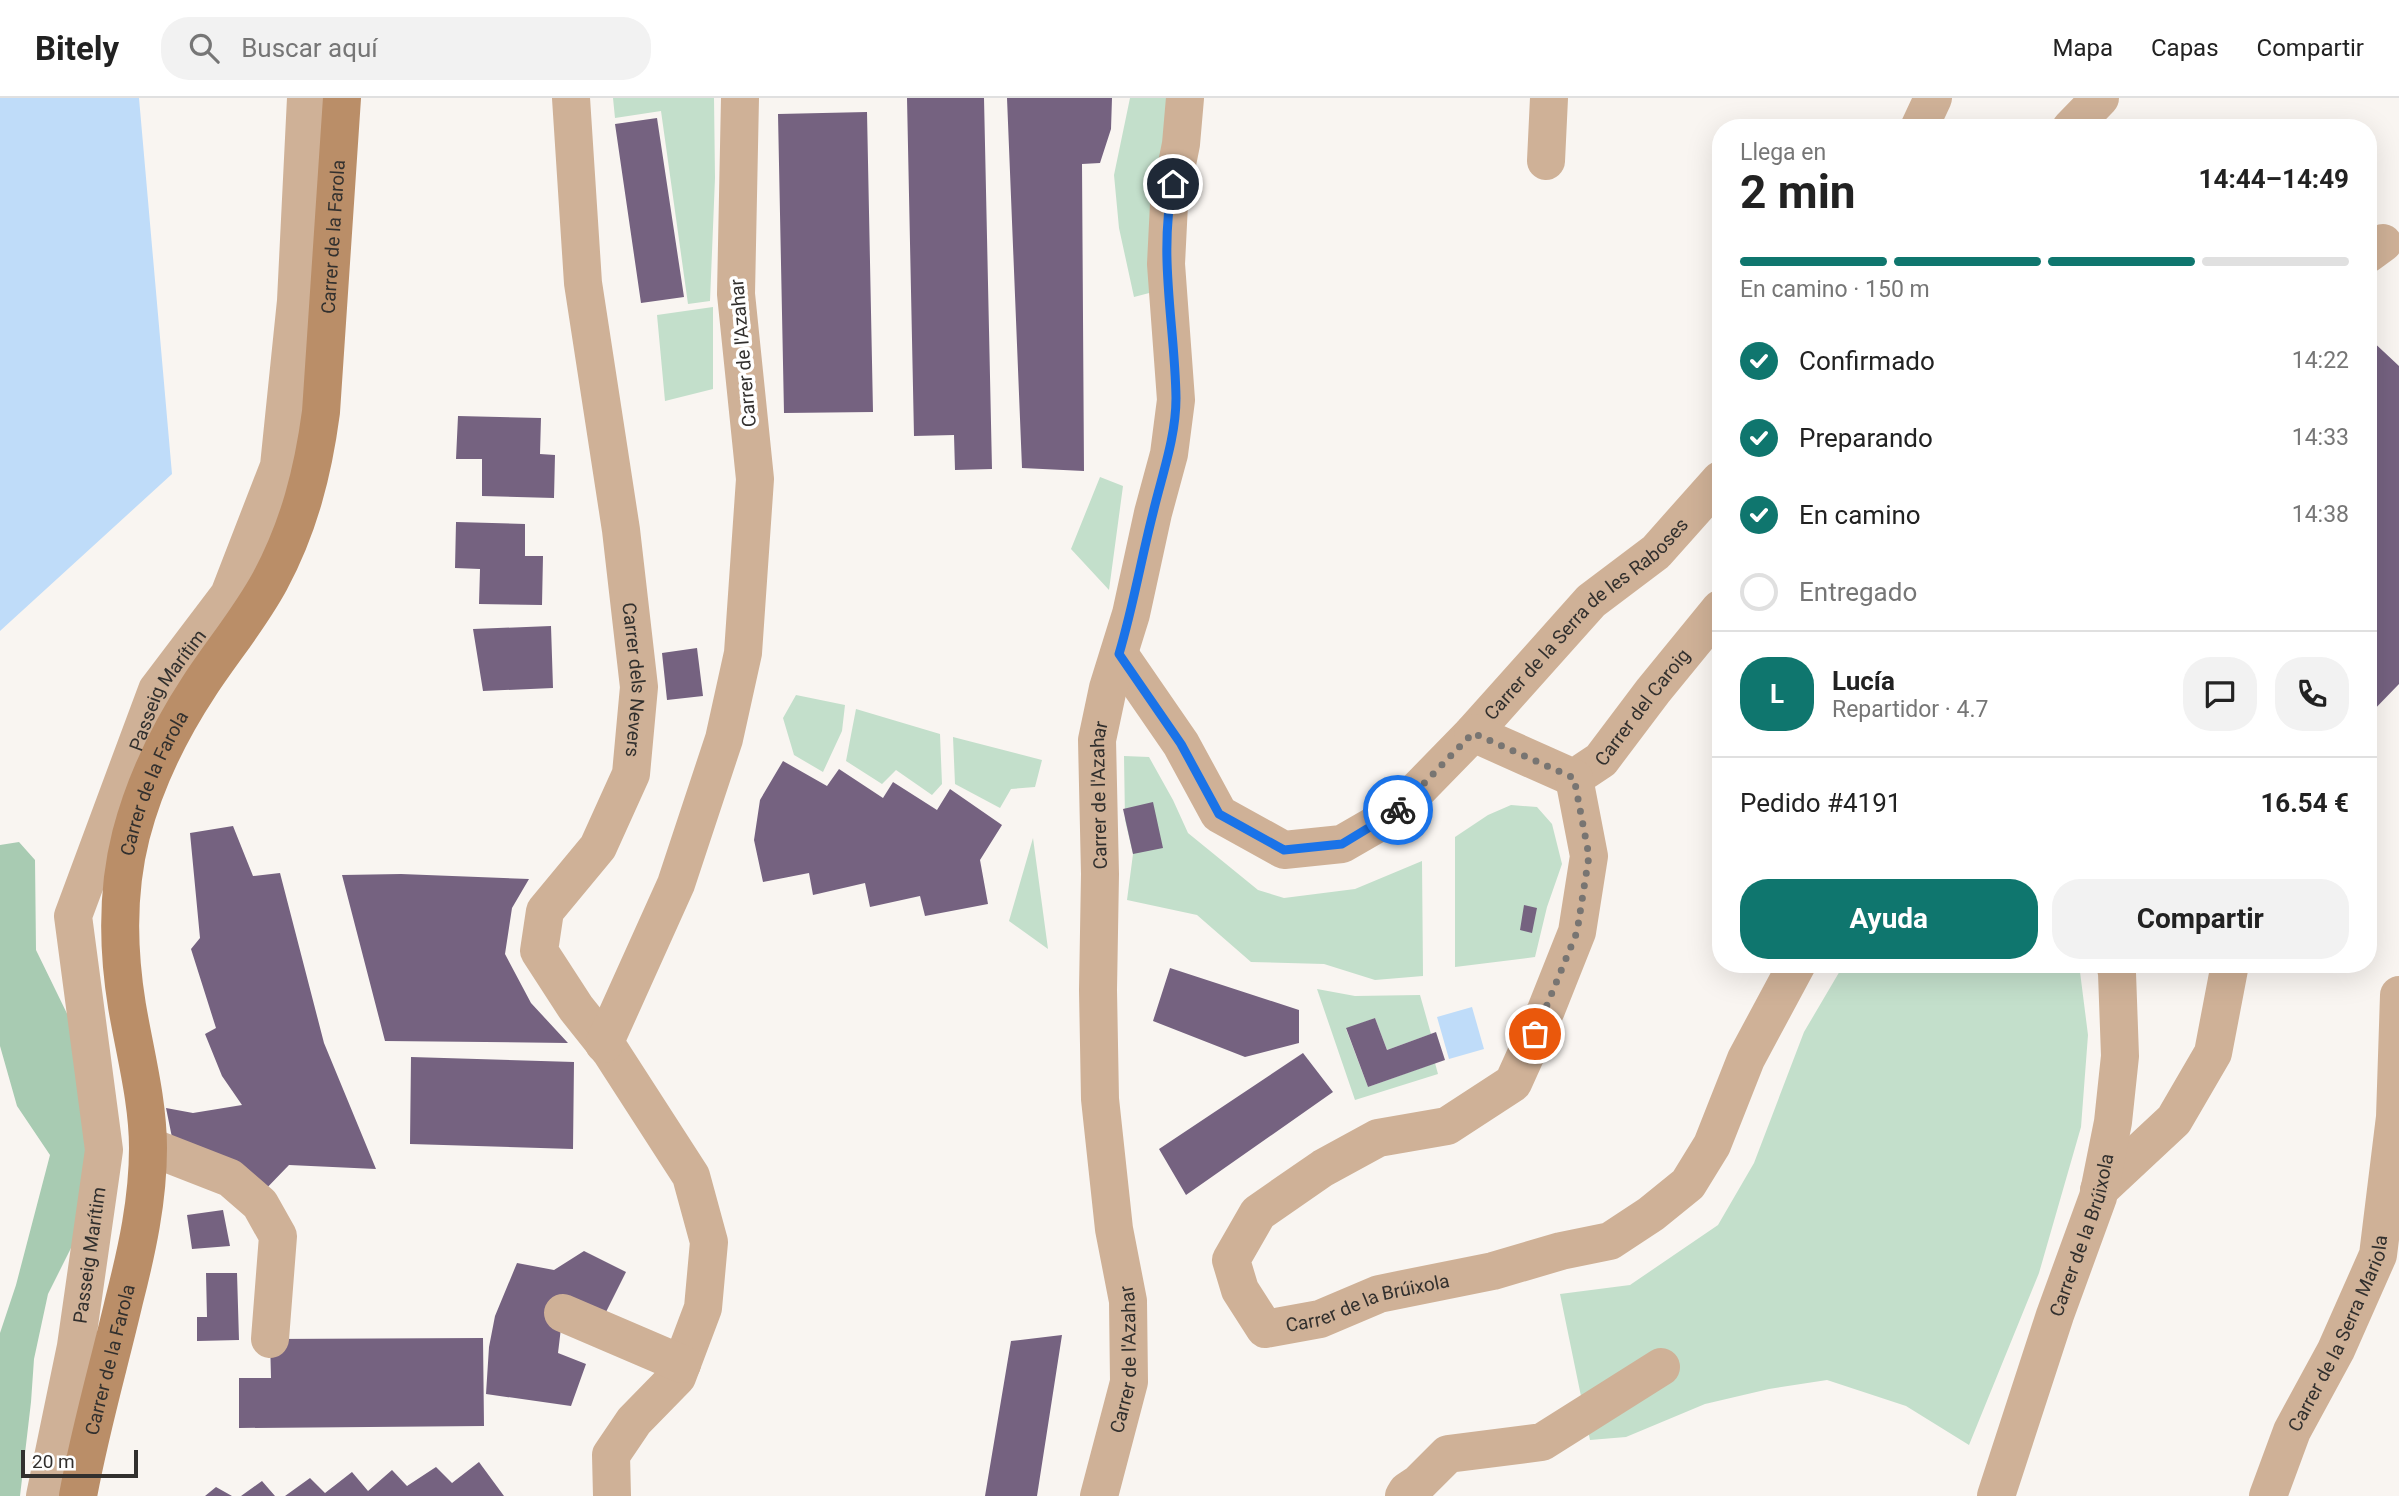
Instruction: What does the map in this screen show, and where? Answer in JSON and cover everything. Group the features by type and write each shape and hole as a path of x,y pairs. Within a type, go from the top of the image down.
{"street":[{"name":"Passeig Marítim","path":"45,1496 76,1346 104,1150 74,916 157,690 229,595 279,466 296,301 306,98"},
{"name":"Carrer de la Farola","path":"78,1496 139,1239 146,1189 148,1146 120,947 122,890 130,838 146,784 170,732 270,582 303,506 314,462 321,412 342,98"},
{"name":"Carrer dels Nevers","path":"570,98 583,283 621,530 639,687 631,774 598,847 545,911 539,951 691,1176 709,1242 703,1308 682,1364 677,1377 634,1421 611,1455 612,1496"},
{"name":"Carrer de l'Azahar","path":"604,1044 676,884 724,739 743,653 755,479 736,294 740,98"},
{"name":"Carrer de l'Azahar","path":"1099,1496 1129,1381 1128,1301 1114,1229 1100,1099 1097,740 1108,688 1131,614 1169,454 1176,400 1166,264 1169,204 1181,144 1185,98"},
{"path":"1546,161 1549,98"},
{"path":"1923,119 1933,98"},
{"path":"2080,119 2100,98"},
{"name":"Carrer de la Serra de les Raboses","path":"1119,654 1181,744 1219,814 1284,850 1342,844 1394,814 1473,733 1591,601 1656,552 1712,489"},
{"name":"Carrer del Caroig","path":"1473,733 1574,778 1601,760 1712,619"},
{"name":"Carrer de la Brúixola","path":"1574,778 1589,856 1577,932 1513,1083 1447,1126 1378,1139 1323,1168 1258,1213 1231,1260 1240,1290 1265,1328 1320,1319 1379,1294 1493,1271 1560,1251 1610,1241 1651,1214 1688,1184 1712,1145 1746,1059 1792,973"},
{"name":"Carrer de la Brúixola","path":"1996,1496 2099,1190 2113,1122 2120,1056 2117,973"},
{"path":"2099,1190 2174,1120 2213,1053 2228,973"},
{"name":"Carrer de la Serra Mariola","path":"2268,1496 2292,1431 2336,1350 2378,1255 2395,1117 2399,995"},
{"path":"148,1146 230,1178 260,1204 278,1236 270,1339"},
{"path":"563,1313 682,1364"},
{"path":"1404,1496 1406,1491 1419,1483 1448,1454 1542,1442 1661,1367"}],"green space":[{"path":"613,98 714,98 715,178 710,301 688,304 661,111 615,118"},
{"path":"1130,98 1172,98 1153,292 1134,297 1119,228 1114,175"},
{"path":"713,307 713,389 665,401 657,315"},
{"path":"1100,477 1123,486 1109,590 1071,549"},
{"path":"796,695 845,705 842,731 823,772 794,755 783,718"},
{"path":"856,709 940,734 942,784 932,795 896,770 882,784 846,761"},
{"path":"953,737 1042,760 1035,787 1011,789 1000,808 955,784"},
{"path":"1124,756 1149,757 1188,833 1258,890 1284,898 1355,889 1422,861 1423,976 1375,980 1324,964 1251,962 1197,915 1127,900 1133,854 1125,820"},
{"path":"1511,805 1537,807 1552,824 1562,864 1547,907 1535,957 1455,967 1455,837 1488,815"},
{"path":"1033,838 1048,949 1009,921"},
{"path":"19,842 35,860 36,950 76,1032 85,1146 85,1220 48,1294 34,1359 20,1496 0,1496 0,1333 16,1285 50,1155 17,1106 0,1046 0,845"},
{"path":"1839,973 2080,973 2088,1035 2081,1127 2039,1273 1969,1445 1906,1406 1827,1380 1769,1389 1705,1404 1626,1437 1590,1440 1560,1294 1630,1285 1718,1225 1754,1163 1804,1032"},
{"path":"1317,989 1355,996 1420,995 1431,1034 1387,1050 1375,1018 1346,1029 1368,1087 1435,1063 1438,1074 1355,1100"}],"water":[{"path":"0,98 139,98 172,474 0,631"},
{"path":"1472,1007 1484,1049 1449,1059 1437,1017"}],"building":[{"path":"907,98 984,98 992,469 955,470 954,435 914,436"},
{"path":"1007,98 1112,98 1111,129 1100,163 1082,164 1084,471 1022,468"},
{"path":"867,112 873,412 784,413 778,114"},
{"path":"657,118 684,297 641,303 615,124"},
{"path":"2377,345 2399,366 2399,684 2377,707"},
{"path":"458,416 541,418 540,454 555,455 554,498 482,496 482,459 456,459"},
{"path":"456,522 525,524 525,556 543,556 542,605 479,604 480,569 455,568"},
{"path":"551,626 553,688 483,691 473,629"},
{"path":"697,648 703,696 667,700 662,653"},
{"path":"783,761 827,786 839,769 883,798 893,782 937,810 950,789 1002,825 980,860 988,904 925,916 920,896 870,907 865,883 813,895 809,873 763,882 754,840 760,800"},
{"path":"1153,802 1163,848 1133,854 1123,809"},
{"path":"233,826 253,876 280,873 324,1043 376,1169 289,1165 260,1195 175,1152 166,1108 193,1113 242,1105 222,1076 205,1034 216,1028 191,949 200,938 190,833"},
{"path":"401,874 529,879 512,908 505,954 531,1003 568,1043 385,1041 342,875"},
{"path":"1524,905 1537,908 1532,933 1520,930"},
{"path":"1170,968 1299,1010 1299,1043 1245,1057 1153,1021"},
{"path":"1375,1018 1387,1050 1436,1032 1445,1060 1368,1087 1346,1028"},
{"path":"1303,1053 1333,1092 1186,1195 1159,1149"},
{"path":"411,1057 574,1062 573,1149 410,1144"},
{"path":"223,1210 230,1246 192,1249 187,1215"},
{"path":"584,1251 626,1272 606,1312 564,1303 558,1353 586,1364 571,1406 486,1394 489,1347 495,1316 517,1263 554,1270"},
{"path":"206,1273 237,1273 239,1340 197,1341 197,1317 207,1317"},
{"path":"1062,1335 1037,1496 985,1496 1011,1341"},
{"path":"483,1338 484,1426 239,1428 239,1378 271,1378 270,1339"},
{"path":"479,1462 504,1496 285,1496 310,1478 325,1493 352,1472 368,1491 392,1470 407,1486 436,1467 452,1483"},
{"path":"262,1481 275,1496 241,1496"},
{"path":"216,1487 232,1496 205,1496"}],"way so far":[{"path":"1398,810 1473,733 1574,778 1589,856 1577,932 1535,1034"}],"route":[{"path":"1173,184 1169,204 1166,264 1176,400 1169,454 1119,654 1181,744 1219,814 1284,850 1342,844 1398,810"}]}
